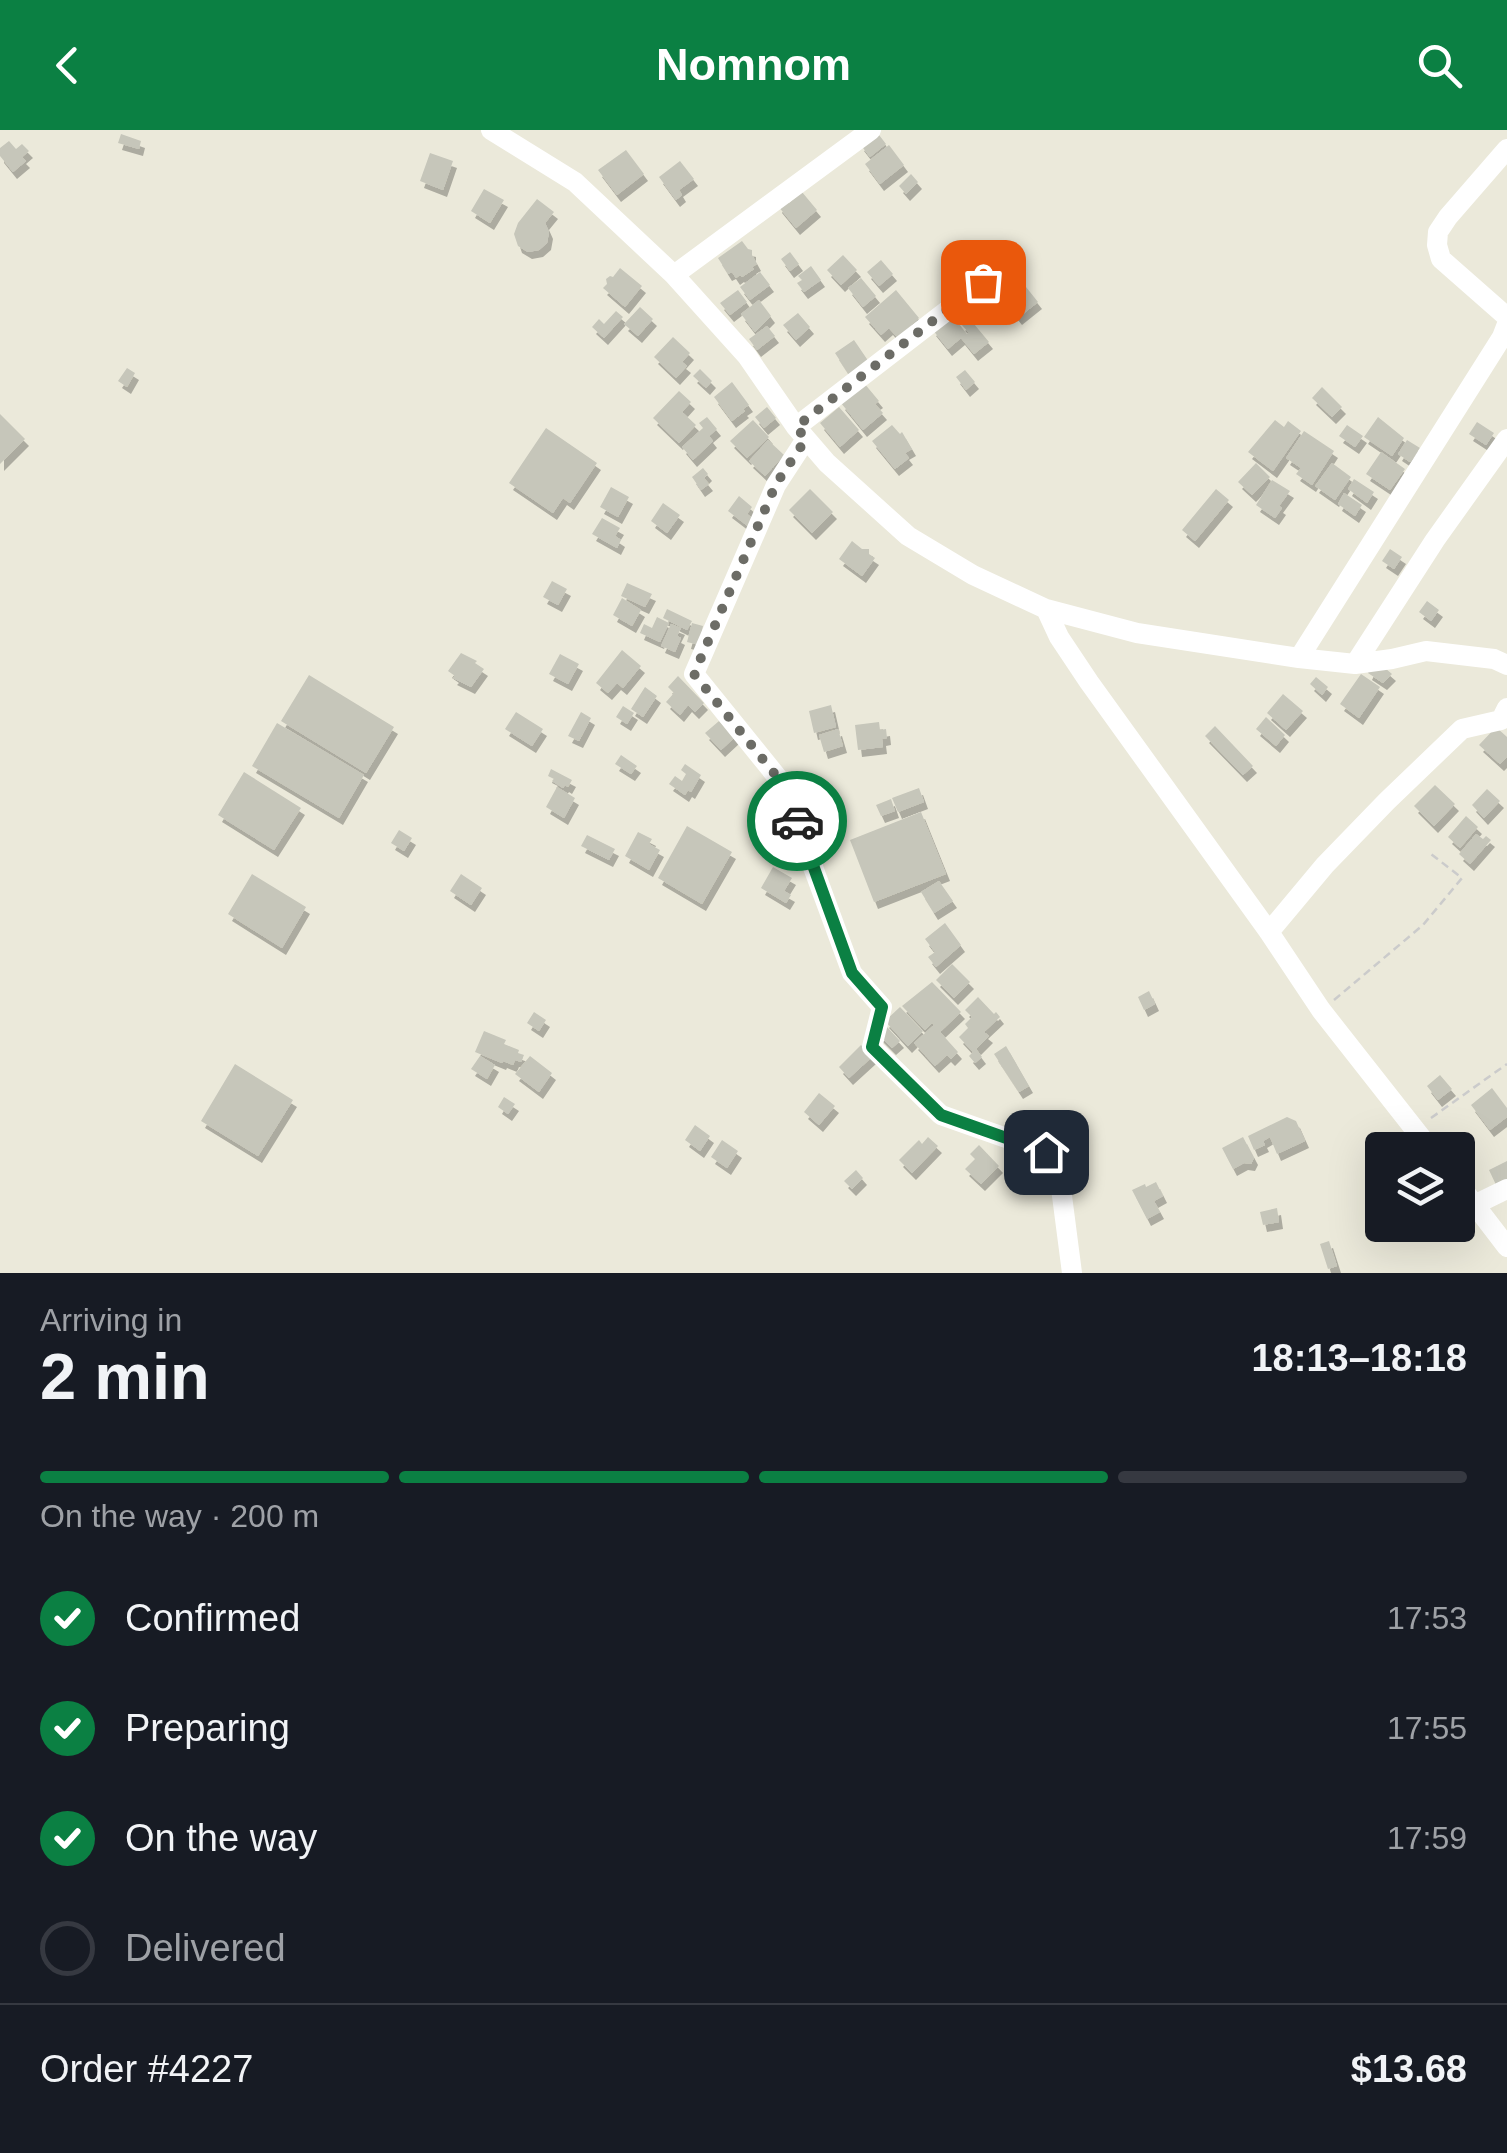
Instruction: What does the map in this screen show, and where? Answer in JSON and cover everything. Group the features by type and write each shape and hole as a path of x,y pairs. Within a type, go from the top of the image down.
{"street":[{"path":"491,130 575,182 674,275 747,356 801,433 850,485 908,536 973,575 1046,609 1137,633 1354,664 1426,652 1478,656 1507,665"},
{"path":"674,275 872,130"},
{"path":"1299,658 1502,337 1507,320 1441,259 1437,245 1438,232 1448,217 1507,150"},
{"path":"1014,259 801,433 694,674 782,783 852,973 882,1007 872,1047 941,1115 1046,1152 1058,1166 1072,1273"},
{"path":"1354,664 1507,439"},
{"path":"1046,609 1059,637 1089,682 1322,1010 1417,1132"},
{"path":"1269,932 1338,852 1462,729 1501,720 1507,708"},
{"path":"1475,1205 1507,1189"},
{"path":"1475,1206 1507,1247"}],"path":[{"path":"1322,1010 1423,925 1462,878 1430,854"},
{"path":"1415,1129 1507,1064"}],"building":[{"path":"876,131 886,144 870,157 860,144"},
{"path":"121,134 141,141 139,149 118,143"},
{"path":"9,141 16,149 22,144 29,151 22,157 26,161 13,172 0,156 0,148"},
{"path":"889,145 904,165 880,184 865,164"},
{"path":"626,150 644,174 617,195 598,170"},
{"path":"430,153 453,161 443,190 420,181"},
{"path":"680,161 694,179 679,190 682,195 676,200 659,177"},
{"path":"911,174 918,182 906,194 899,186"},
{"path":"484,189 504,200 490,223 471,211"},
{"path":"802,192 817,210 796,228 778,206 784,198 789,203"},
{"path":"537,199 554,212 545,223 549,232 547,243 528,252 518,246 514,234"},
{"path":"742,241 752,250 757,264 736,278 732,272 728,274 718,258"},
{"path":"790,252 799,264 790,271 781,259"},
{"path":"843,255 857,270 841,285 827,270"},
{"path":"881,260 893,274 879,286 867,272"},
{"path":"811,266 821,280 804,292 797,283 802,280 798,276"},
{"path":"620,268 642,286 625,307 603,288 606,279"},
{"path":"760,272 770,285 750,300 740,287"},
{"path":"1018,277 1038,302 1018,318 998,293"},
{"path":"861,278 876,296 863,307 848,288"},
{"path":"738,290 747,302 730,315 720,303"},
{"path":"896,290 919,318 897,337 889,328 881,335 865,317"},
{"path":"759,300 771,316 755,332 741,314"},
{"path":"640,307 653,319 638,336 624,324"},
{"path":"616,311 623,317 604,338 592,327 599,319 604,324"},
{"path":"798,313 810,327 796,340 783,325"},
{"path":"951,314 967,334 961,324 969,318 989,342 974,354 961,338 948,349 932,329"},
{"path":"767,326 775,336 757,350 749,339"},
{"path":"673,337 690,353 682,362 687,366 676,378 654,357"},
{"path":"854,340 869,362 850,376 835,353"},
{"path":"127,368 135,373 127,387 118,381"},
{"path":"700,369 712,381 706,388 693,376"},
{"path":"965,370 975,382 966,390 956,377"},
{"path":"732,382 749,405 732,421 714,397"},
{"path":"864,383 879,401 875,404 883,413 863,430 841,403"},
{"path":"1322,387 1342,407 1332,417 1312,398"},
{"path":"679,391 691,402 682,412 696,425 679,443 653,418"},
{"path":"767,407 776,418 764,428 755,417"},
{"path":"839,407 859,430 840,447 820,423"},
{"path":"0,414 25,439 0,464"},
{"path":"707,417 717,429 709,436 713,441 693,460 682,447 703,428 699,423"},
{"path":"1378,417 1404,438 1392,456 1364,437"},
{"path":"753,420 769,437 747,458 730,441"},
{"path":"1275,420 1284,427 1288,421 1301,431 1273,471 1248,452"},
{"path":"1477,422 1494,433 1486,445 1469,434"},
{"path":"892,425 902,432 912,449 905,453 909,458 895,469 872,441"},
{"path":"1347,425 1363,436 1355,447 1339,436"},
{"path":"546,428 597,463 570,503 563,498 553,513 509,483"},
{"path":"1304,431 1334,451 1312,485 1296,474 1301,468 1286,458"},
{"path":"768,440 784,455 765,476 749,461"},
{"path":"1407,440 1420,448 1410,462 1398,454"},
{"path":"1381,452 1405,469 1390,490 1366,474"},
{"path":"1256,463 1270,477 1252,495 1238,482"},
{"path":"1332,463 1351,477 1335,500 1315,486"},
{"path":"703,468 709,484 701,490 692,477"},
{"path":"1354,479 1374,492 1367,503 1348,489"},
{"path":"1272,480 1290,491 1275,518 1256,505"},
{"path":"611,487 629,497 618,517 600,507"},
{"path":"810,489 833,512 812,533 789,510"},
{"path":"1216,489 1229,500 1195,541 1182,530"},
{"path":"1344,493 1362,505 1355,516 1338,504"},
{"path":"739,496 752,507 747,514 755,520 749,527 728,511"},
{"path":"663,503 680,515 667,533 651,521"},
{"path":"602,518 620,528 615,536 621,540 617,548 592,534"},
{"path":"852,541 869,549 875,558 862,576 839,559"},
{"path":"1390,549 1402,557 1394,569 1382,561"},
{"path":"552,581 567,589 558,605 543,597"},
{"path":"627,583 652,594 645,607 621,596"},
{"path":"622,598 641,610 632,626 613,615"},
{"path":"1427,601 1439,610 1431,621 1419,612"},
{"path":"667,609 692,621 687,630 663,618"},
{"path":"657,617 669,623 660,642 640,633 644,624 652,628"},
{"path":"692,623 703,626 699,645 687,642"},
{"path":"671,624 681,628 675,652 661,646"},
{"path":"622,650 641,666 623,688 617,683 608,693 596,683"},
{"path":"461,653 484,669 471,687 448,671"},
{"path":"560,654 579,664 568,684 549,674"},
{"path":"1371,667 1385,668 1392,674 1383,683 1368,673"},
{"path":"1361,674 1380,687 1359,718 1340,704"},
{"path":"309,675 394,727 366,773 281,721"},
{"path":"678,676 704,703 695,712 688,705 680,715 666,702 674,693 668,687"},
{"path":"1316,677 1328,687 1322,695 1310,684"},
{"path":"645,687 657,696 643,717 631,709"},
{"path":"1283,694 1303,711 1286,730 1267,713"},
{"path":"831,705 836,727 814,733 809,711"},
{"path":"623,706 634,713 627,724 616,717"},
{"path":"516,712 543,729 532,746 505,729"},
{"path":"581,712 591,718 579,741 568,736"},
{"path":"1266,717 1285,735 1276,746 1256,729"},
{"path":"719,721 735,737 721,750 705,733"},
{"path":"879,722 880,730 886,729 883,747 858,750 855,725"},
{"path":"277,723 364,775 339,818 252,766"},
{"path":"1215,726 1253,766 1243,775 1205,736"},
{"path":"1496,727 1507,737 1507,757 1500,764 1479,745"},
{"path":"838,729 843,746 824,752 819,735"},
{"path":"621,755 637,766 631,774 615,764"},
{"path":"685,764 701,775 685,795 669,784 675,776 682,781"},
{"path":"551,769 572,780 568,787 552,781 548,776"},
{"path":"244,772 301,808 274,850 218,815"},
{"path":"1435,785 1455,804 1434,826 1414,806"},
{"path":"557,787 575,798 564,818 546,807"},
{"path":"919,788 924,802 898,812 892,798"},
{"path":"1487,789 1500,801 1484,818 1472,805"},
{"path":"891,799 895,811 881,816 876,805"},
{"path":"921,812 946,874 874,902 850,840"},
{"path":"1466,816 1478,827 1460,848 1448,837"},
{"path":"687,826 732,852 702,904 658,878"},
{"path":"399,830 412,838 404,851 391,843"},
{"path":"638,832 652,839 649,844 660,850 649,870 625,856"},
{"path":"1476,834 1491,840 1470,864 1459,854"},
{"path":"587,835 615,849 609,860 581,846"},
{"path":"773,867 792,878 784,891 791,895 786,903 761,888"},
{"path":"252,874 306,907 282,948 228,914"},
{"path":"461,874 482,888 471,905 450,891"},
{"path":"939,881 953,901 934,913 921,892"},
{"path":"945,923 961,945 936,967 928,957 935,952 925,939"},
{"path":"952,964 970,982 954,998 936,980"},
{"path":"932,982 961,1012 940,1032 958,1052 951,1059 947,1055 935,1066 914,1043 934,1025 925,1030 902,1006"},
{"path":"1149,991 1155,1004 1144,1010 1138,997"},
{"path":"978,997 1000,1017 984,1032 989,1036 976,1049 982,1057 975,1063 969,1056 973,1052 959,1037 972,1017 965,1010"},
{"path":"900,1007 923,1031 908,1046 885,1021"},
{"path":"534,1012 546,1020 539,1031 527,1023"},
{"path":"887,1027 900,1041 892,1048 879,1035"},
{"path":"484,1031 519,1050 524,1055 521,1062 502,1063 475,1052"},
{"path":"861,1045 872,1057 849,1078 839,1067"},
{"path":"1006,1046 1029,1086 1019,1092 994,1054"},
{"path":"480,1056 495,1065 487,1079 471,1069"},
{"path":"530,1056 552,1073 539,1092 515,1074"},
{"path":"235,1064 293,1100 258,1156 201,1121"},
{"path":"1440,1075 1452,1089 1438,1100 1427,1086"},
{"path":"1492,1088 1507,1108 1507,1117 1490,1130 1471,1105"},
{"path":"819,1093 835,1106 819,1125 804,1112"},
{"path":"504,1097 515,1104 508,1114 498,1107"},
{"path":"1287,1117 1296,1121 1305,1141 1277,1154 1270,1137 1263,1141 1265,1145 1254,1150 1248,1136"},
{"path":"695,1125 710,1136 700,1151 685,1140"},
{"path":"928,1137 938,1146 912,1173 899,1160 919,1140 922,1144"},
{"path":"1243,1137 1254,1158 1251,1164 1233,1169 1222,1148"},
{"path":"722,1140 738,1151 727,1168 711,1157"},
{"path":"979,1145 999,1166 981,1184 965,1169 975,1159 970,1154"},
{"path":"1507,1161 1507,1185 1498,1189 1489,1170"},
{"path":"856,1170 863,1178 852,1189 844,1181"},
{"path":"1156,1182 1163,1196 1154,1201 1160,1212 1147,1219 1132,1190"},
{"path":"1277,1208 1279,1222 1263,1225 1260,1212"},
{"path":"1329,1241 1337,1266 1328,1269 1320,1244"}],"way so far":[{"path":"797,821 782,783 694,674 776,484 806,439 796,427 983,282"}],"route":[{"path":"797,821 852,973 882,1007 872,1047 941,1115 1046,1152"}]}
